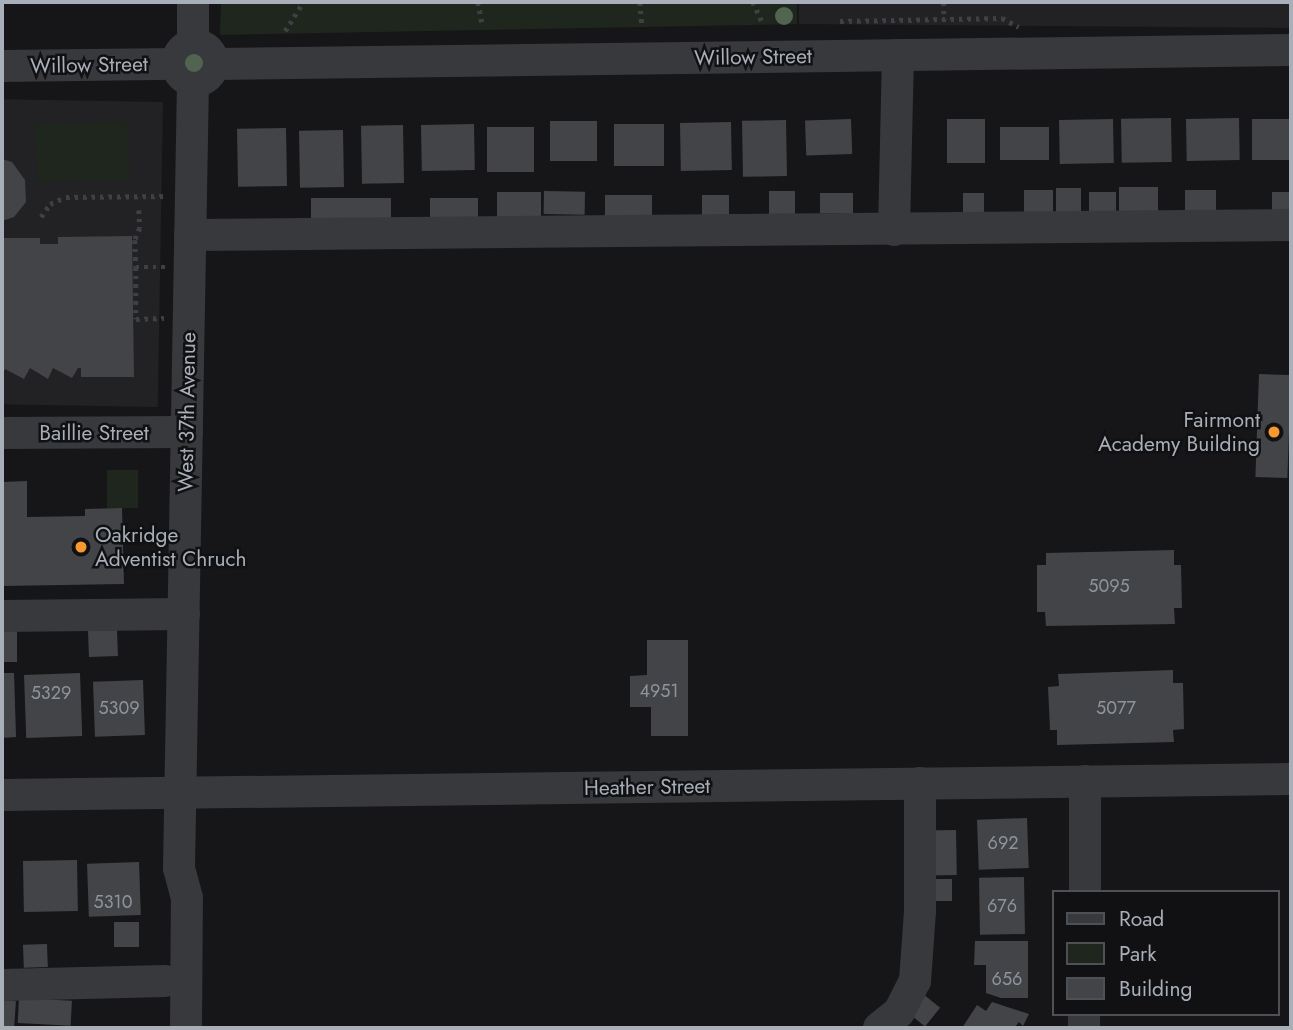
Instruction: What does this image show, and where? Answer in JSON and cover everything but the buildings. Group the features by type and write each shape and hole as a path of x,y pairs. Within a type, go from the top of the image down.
{"street":[{"name":"West 37th Avenue","path":"186,1028 187,898 178,868 194,2"},
{"name":"Willow Street","path":"2,66 1291,50"},
{"path":"894,230 898,55"},
{"path":"190,235 1291,225"},
{"name":"Baillie Street","path":"2,433 187,432"},
{"path":"2,616 184,614"},
{"name":"Heather Street","path":"2,795 1291,779"},
{"path":"1085,781 1085,890"},
{"path":"879,1028 899,1012 915,981 920,911 920,783"},
{"name":"West 37th Avenue","path":"165,1028 166,898 178,868"},
{"path":"2,985 165,981"}],"path":[{"path":"285,30 303,2"},
{"path":"478,2 482,27"},
{"path":"640,2 642,24"},
{"path":"753,2 763,23"},
{"path":"944,2 944,20"},
{"path":"840,22 1002,18"},
{"path":"41,217 50,204 66,197 167,196"},
{"path":"139,210 141,228 135,240 136,319 164,318"},
{"path":"136,267 166,267"}],"shaded area":[{"path":"799,2 1291,2 1291,28 799,24"},
{"path":"2,99 163,102 158,407 2,404"}],"green space":[{"path":"221,2 797,2 797,24 220,35"},
{"path":"128,121 130,179 38,182 36,124"},
{"path":"107,470 138,470 138,508 107,508"}],"place":[{"name":"Fairmont Academy Building","path":"1274,432"},
{"name":"Oakridge Adventist Chruch","path":"81,547"}]}
